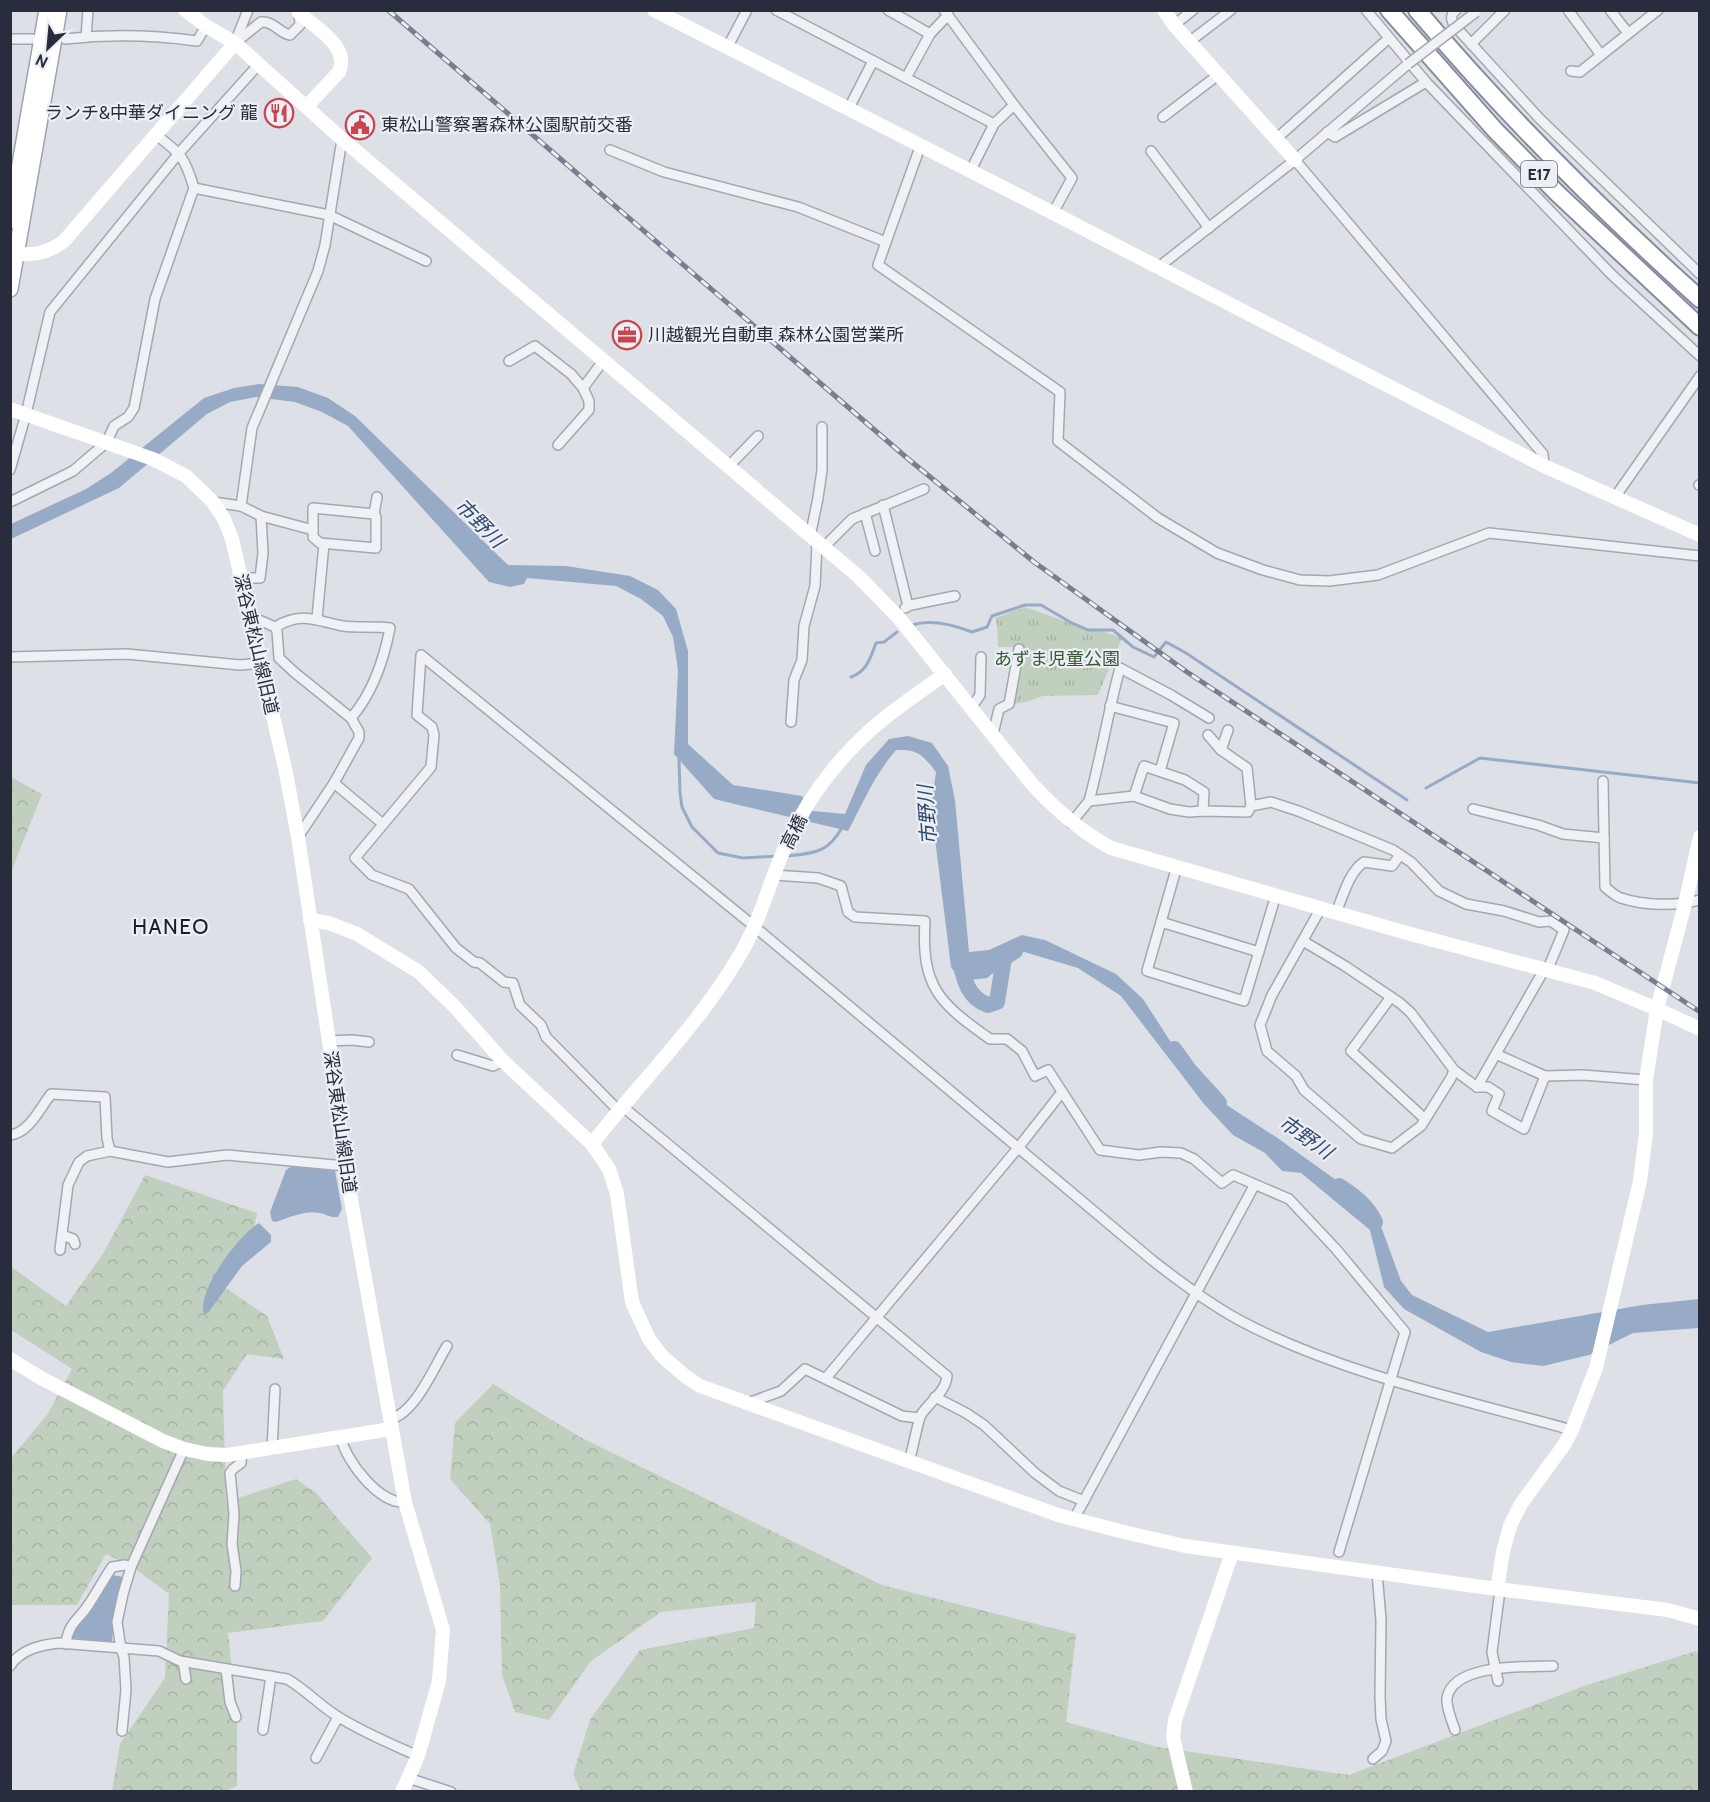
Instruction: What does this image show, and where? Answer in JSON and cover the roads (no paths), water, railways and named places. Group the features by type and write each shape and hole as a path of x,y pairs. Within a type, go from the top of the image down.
{"highway":[{"name":"E17","path":"1389,10 1495,130 1557,193 1700,327"},
{"name":"E17","path":"1417,10 1456,56 1538,143 1631,236 1700,299"}],"main road":[{"path":"10,221 47,10"},
{"path":"10,289 14,254 59,10"}],"street":[{"path":"86,37 88,10"},
{"path":"185,10 235,43 342,139 859,577 894,613 945,674 1032,784 1071,823 1089,836 1111,848 1336,913 1595,983 1700,1029"},
{"path":"235,43 248,10"},
{"path":"654,10 1544,466 1700,535"},
{"path":"728,48 747,10"},
{"path":"888,10 930,34"},
{"path":"1164,10 1174,25 1295,160 1543,454 1544,466"},
{"path":"1174,25 1193,10"},
{"path":"1189,42 1231,10"},
{"path":"1366,10 1426,82 1612,275 1700,356"},
{"path":"1456,10 1451,19 1471,44 1539,117 1700,274"},
{"path":"1471,44 1505,10"},
{"path":"1568,10 1601,55"},
{"path":"1610,10 1628,33"},
{"path":"1571,70 1580,72 1658,10"},
{"path":"1159,269 1295,160 1408,64 1477,11"},
{"path":"782,12 994,124"},
{"path":"906,78 930,34 946,13 1072,178 1053,213"},
{"path":"14,254 43,253 54,249 64,241 235,43 261,22 272,23 287,35 293,33 302,18 338,47 341,55 339,72 307,106"},
{"path":"65,39 159,36 197,42 206,26"},
{"path":"1276,139 1389,38"},
{"path":"10,39 32,39"},
{"path":"848,110 873,61"},
{"path":"10,470 50,312 179,153 259,64"},
{"path":"1164,117 1218,75"},
{"path":"1327,132 1335,137 1426,82"},
{"path":"970,172 994,124 1014,105"},
{"path":"10,502 73,471 111,444 114,426 128,417 134,408 155,299 194,188 190,173 179,153 156,135"},
{"path":"241,506 252,428 318,271 342,139"},
{"path":"920,147 878,265 1060,392 1058,441 1158,518 1217,553 1263,570 1300,580 1329,581 1378,574 1489,533 1700,556"},
{"path":"610,150 664,172 798,207 886,242"},
{"path":"1151,151 1209,228"},
{"path":"194,188 329,215 426,261"},
{"path":"509,361 536,346 572,374 583,387 589,401 589,410 558,445"},
{"path":"583,387 603,362"},
{"path":"1615,497 1700,376"},
{"path":"10,409 111,444"},
{"path":"791,722 794,680 802,660 804,626 815,586 822,470 822,427"},
{"path":"728,467 758,436"},
{"name":"深谷東松山線旧道","path":"111,444 186,476 201,488 224,519 242,578 285,768 298,837 329,1041 345,1166 405,1502 443,1630 439,1681 418,1756 402,1791"},
{"path":"816,542 852,519 924,489"},
{"path":"374,514 313,508 314,537 324,544 376,548 376,517 374,514 377,497"},
{"path":"213,502 241,506 261,516 313,530"},
{"path":"884,505 908,606"},
{"path":"865,513 875,551"},
{"path":"242,578 260,578 263,554 261,516"},
{"path":"317,618 324,544"},
{"path":"894,613 908,606 955,596"},
{"path":"252,620 259,620 276,627 297,620 317,618 343,626 390,628 385,651 376,674 363,702 351,718"},
{"path":"276,627 279,658 351,718 359,732 359,738 334,783 298,837"},
{"path":"993,734 999,709 1009,704 1019,649"},
{"path":"10,657 127,654 240,665 279,658"},
{"path":"909,1462 917,1435 919,1418 946,1384 947,1376 620,1108 546,1037 541,1025 520,1005 513,983 504,982 456,948 409,889 372,875 355,858 431,767 434,735 432,727 417,715 421,655 755,927 1152,1260 1196,1294 1278,1339 1322,1357 1392,1380 1572,1430"},
{"path":"971,708 980,695 981,657"},
{"path":"1071,823 1089,801 1120,668 1172,695 1209,718"},
{"name":"高橋","path":"592,1144 692,1023 739,957 755,927 785,847 817,790 853,747 882,721 945,674"},
{"path":"1110,706 1174,723 1160,771"},
{"path":"1221,750 1228,730"},
{"path":"1089,801 1134,796 1189,813 1248,812 1251,806 1247,768 1221,750 1208,735"},
{"path":"1134,796 1144,765 1185,780 1204,792 1203,811"},
{"path":"1603,781 1605,887 1620,898 1649,903 1685,904 1700,900"},
{"path":"334,783 383,824"},
{"path":"1251,806 1270,802 1301,812 1400,855 1411,862 1439,891 1466,904 1504,911 1539,922 1551,921 1564,930 1546,970 1477,1087"},
{"path":"1473,809 1538,825 1563,834 1604,838"},
{"path":"1498,1681 1492,1644 1503,1552 1510,1526 1521,1504 1564,1445 1572,1430 1584,1403 1597,1361 1640,1181 1646,1133 1646,1080 1658,1009 1700,837"},
{"path":"1336,913 1349,880 1358,866 1364,862 1392,866 1400,855"},
{"path":"1177,866 1147,971 1233,998 1244,1001 1276,895"},
{"path":"774,875 818,878 841,886 848,912 855,916 925,921 924,954 929,978 939,996 990,1039 1007,1039 1022,1051 1035,1076 1048,1070 1100,1150 1139,1155 1161,1152 1181,1153 1194,1159 1222,1183 1233,1175 1254,1186 1289,1199 1336,1249 1405,1332 1339,1552"},
{"path":"1322,908 1272,995 1260,1025 1267,1051 1296,1076 1304,1090 1361,1139 1392,1148 1421,1126 1454,1070"},
{"path":"310,920 329,923 357,934 419,972 444,995 503,1061 592,1144 609,1168 617,1194 632,1302 649,1339 672,1366 700,1386 1074,1519 1162,1541 1232,1553 1668,1611 1700,1619"},
{"path":"1161,922 1259,952"},
{"path":"1303,941 1391,997 1411,1013 1454,1070 1477,1087 1488,1087 1499,1094 1492,1111 1524,1130 1545,1076"},
{"path":"1391,997 1351,1051 1425,1119"},
{"path":"329,1041 369,1042"},
{"path":"1496,1054 1545,1076 1583,1075 1646,1080"},
{"path":"457,1055 493,1066 503,1061"},
{"path":"826,1378 1062,1092"},
{"path":"10,1135 19,1134 27,1127 51,1094 105,1097 110,1151"},
{"path":"60,1250 66,1191 76,1167 87,1155 110,1151 168,1162 228,1155 345,1166"},
{"path":"1074,1519 1254,1186"},
{"path":"62,1235 73,1239 75,1244"},
{"path":"10,1359 41,1378 163,1441 184,1449 208,1454 242,1453 341,1438 391,1424 409,1410 447,1346"},
{"path":"746,1404 781,1391 805,1369 902,1416 919,1418"},
{"path":"272,1449 275,1389"},
{"path":"935,1397 984,1425 1035,1473 1059,1491 1084,1501"},
{"path":"341,1438 367,1483 398,1503 405,1502"},
{"path":"122,1731 126,1690 124,1657 117,1622 130,1567 184,1449"},
{"path":"235,1586 236,1571 232,1544 234,1514 230,1473 241,1463 242,1453"},
{"path":"1186,1791 1173,1737 1174,1720 1232,1553"},
{"path":"66,1644 67,1634 74,1620 87,1606 112,1567 125,1565 130,1567"},
{"path":"1373,1758 1382,1751 1386,1741 1381,1719 1382,1620 1377,1572"},
{"path":"10,1666 16,1658 30,1650 44,1645 66,1644 121,1650 159,1651 183,1662 287,1679 338,1717 418,1756"},
{"path":"183,1662 186,1679"},
{"path":"1455,1730 1447,1701 1454,1687 1463,1678 1474,1673 1496,1669 1552,1666"},
{"path":"226,1669 230,1702 236,1717"},
{"path":"263,1730 272,1676"},
{"path":"316,1758 338,1717"},
{"path":"408,1778 452,1791"}],"water":[{"path":"259,384 298,387 328,398 355,416 508,565 566,566 630,576 658,590 676,609 688,651 688,744 733,785 802,796 813,811 845,814 866,765 889,739 908,736 932,743 948,766 955,800 969,952 989,950 1022,935 1045,940 1116,974 1143,999 1194,1078 1222,1102 1343,1185 1378,1218 1401,1281 1412,1295 1488,1332 1642,1305 1699,1299 1699,1328 1633,1333 1589,1355 1543,1366 1511,1362 1481,1352 1404,1309 1384,1287 1370,1230 1301,1173 1282,1171 1265,1153 1233,1135 1204,1104 1121,996 1078,968 1021,951 987,978 961,981 951,967 931,807 936,772 923,757 915,752 896,750 876,779 848,831 714,799 674,754 678,670 673,637 663,616 641,599 616,586 527,578 524,584 510,587 489,582 348,426 322,412 295,402 256,397 230,402 207,414 119,488 11,539 11,524 86,489 111,473 204,398 234,388"},
{"path":"292,1166 335,1171 342,1209 338,1217 308,1213 276,1222 272,1221 270,1212 286,1170"},
{"path":"259,1223 271,1235 271,1242 242,1266 208,1313 204,1314 203,1304 206,1292 221,1264 241,1239"},
{"path":"113,1575 123,1577 116,1600 112,1642 71,1638 77,1623 89,1612"}],"waterway":[{"path":"912,625 942,624 972,632 987,627 992,616 1025,605 1041,605 1088,630 1113,630 1133,647 1154,657 1166,642 1407,800"},
{"path":"851,677 864,668 876,643 884,642 897,632"},
{"path":"1426,788 1480,758 1700,783"},
{"path":"679,759 682,807 692,827 718,853 743,858 777,856"},
{"path":"787,856 806,854 826,847 843,826"},
{"name":"市野川","path":"960,961 971,993 988,1005 997,1002 1004,958 1015,951"},
{"name":"市野川","path":"1174,1049 1189,1070 1219,1103"},
{"name":"市野川","path":"1339,1186 1355,1197 1375,1222"}],"railway":[{"path":"388,10 907,458 1034,562 1187,672 1700,1012"}],"place":[{"name":"ランチ&中華ダイニング 龍","path":"279,113"},
{"name":"東松山警察署森林公園駅前交番","path":"360,125"},
{"name":"川越観光自動車 森林公園営業所","path":"627,335"}],"district":[{"name":"HANEO","path":"171,927"}],"park label":[{"name":"あずま児童公園","path":"1057,659"}]}
